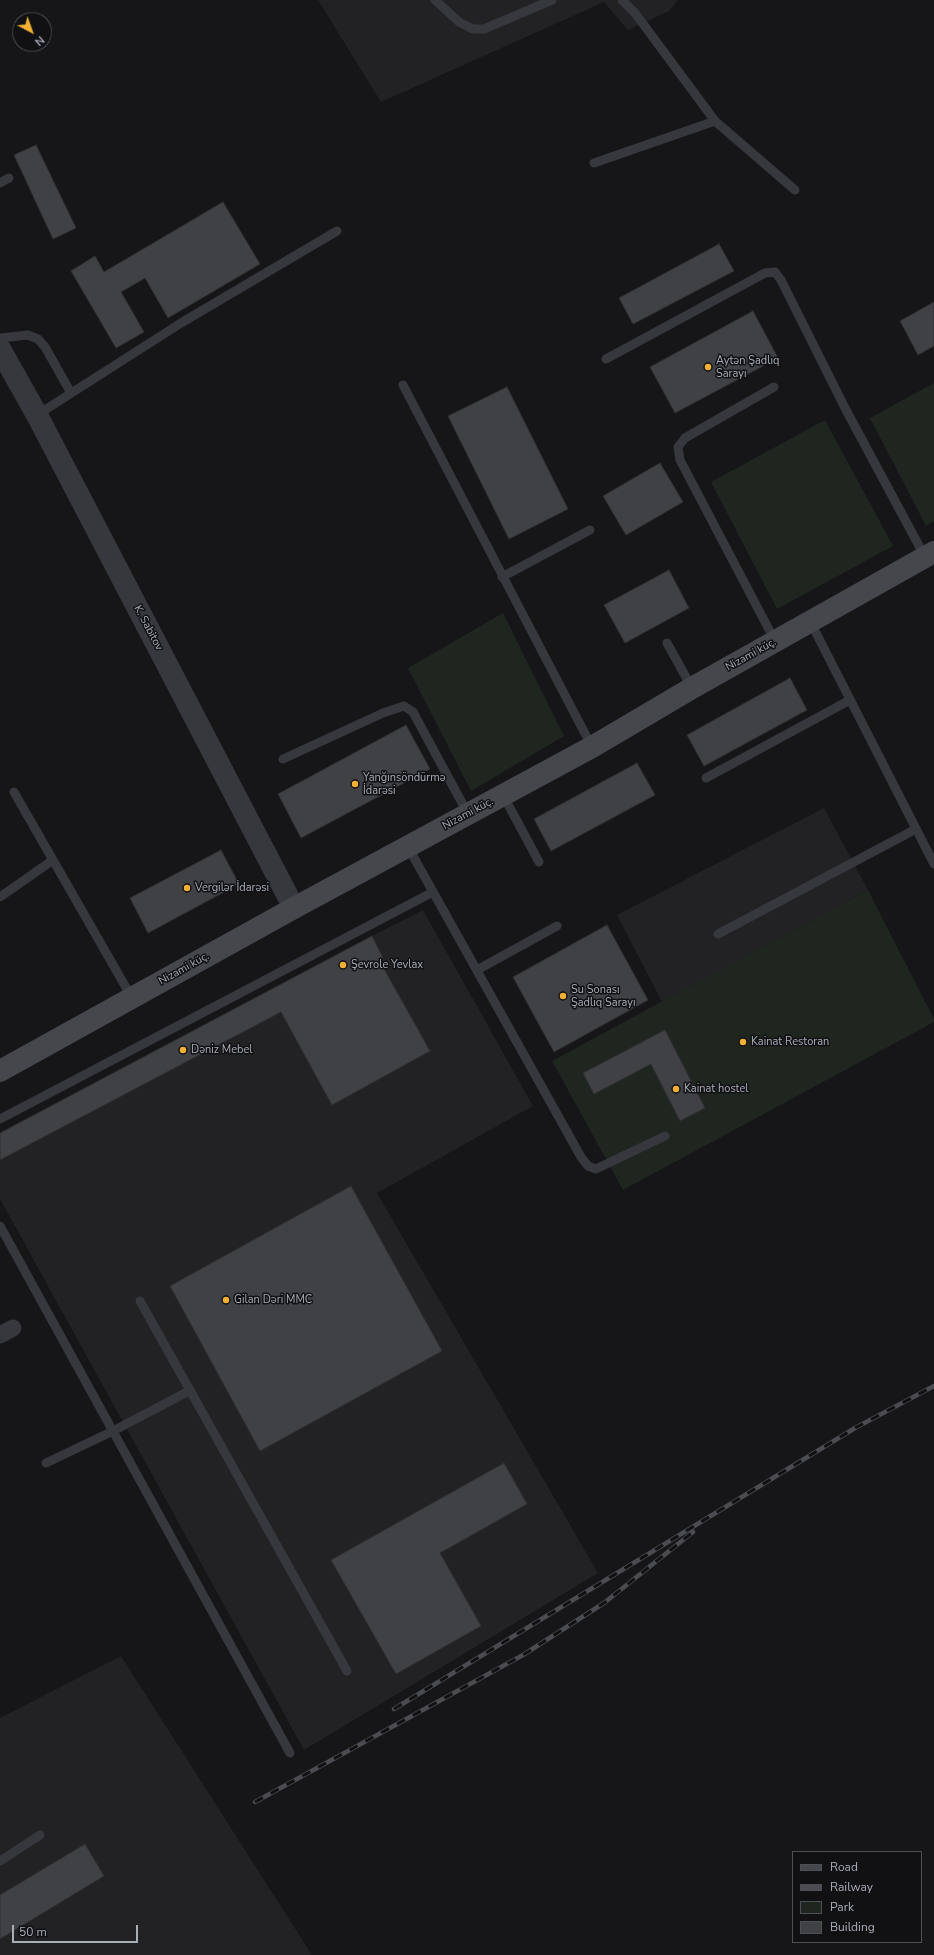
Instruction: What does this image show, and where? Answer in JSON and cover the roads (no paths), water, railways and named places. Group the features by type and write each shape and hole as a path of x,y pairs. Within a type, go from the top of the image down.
{"main road":[{"name":"Nizami küç.","path":"0,1071 294,908 592,747 692,688 931,554"}],"street":[{"name":"K. Sabitov","path":"0,349 37,415 294,908"}],"lane":[{"path":"435,0 459,22 473,29 484,29 552,0"},
{"path":"622,0 635,13 715,121 795,190"},
{"path":"594,163 715,121"},
{"path":"0,183 9,178"},
{"path":"37,415 181,322 337,231"},
{"path":"606,359 765,273 775,272 781,280 845,408 931,554"},
{"path":"0,338 28,335 38,339 45,347 71,392"},
{"path":"402,385 592,747"},
{"path":"774,387 685,438 678,447 680,460 775,641"},
{"path":"502,577 590,530"},
{"path":"810,621 934,864"},
{"path":"667,643 692,688"},
{"path":"706,778 850,700"},
{"path":"283,759 383,713 404,706 413,712 468,814"},
{"path":"14,792 132,998"},
{"path":"503,795 539,862"},
{"path":"718,934 916,829"},
{"path":"408,846 581,1157 588,1166 596,1169 665,1136"},
{"path":"0,897 53,860"},
{"path":"0,1119 433,892"},
{"path":"477,970 558,926"},
{"path":"0,1226 290,1753"},
{"path":"140,1301 347,1671"},
{"path":"46,1462 113,1431 189,1391"},
{"path":"0,1861 40,1835"}],"railway":[{"path":"394,1709 855,1428 934,1386"},
{"path":"255,1802 523,1655 604,1603 693,1532"}],"place":[{"name":"Aytən Şadlıq Sarayı","path":"708,367"},
{"name":"Yanğınsöndürmə İdarəsi","path":"355,784"},
{"name":"Vergilər İdarəsi","path":"187,888"},
{"name":"Şevrole Yevlax","path":"343,965"},
{"name":"Su Sonası Şadlıq Sarayı","path":"563,996"},
{"name":"Kainat Restoran","path":"743,1042"},
{"name":"Dəniz Mebel","path":"183,1050"},
{"name":"Kainat hostel","path":"676,1089"},
{"name":"Gilan Dəri MMC","path":"226,1300"}]}
